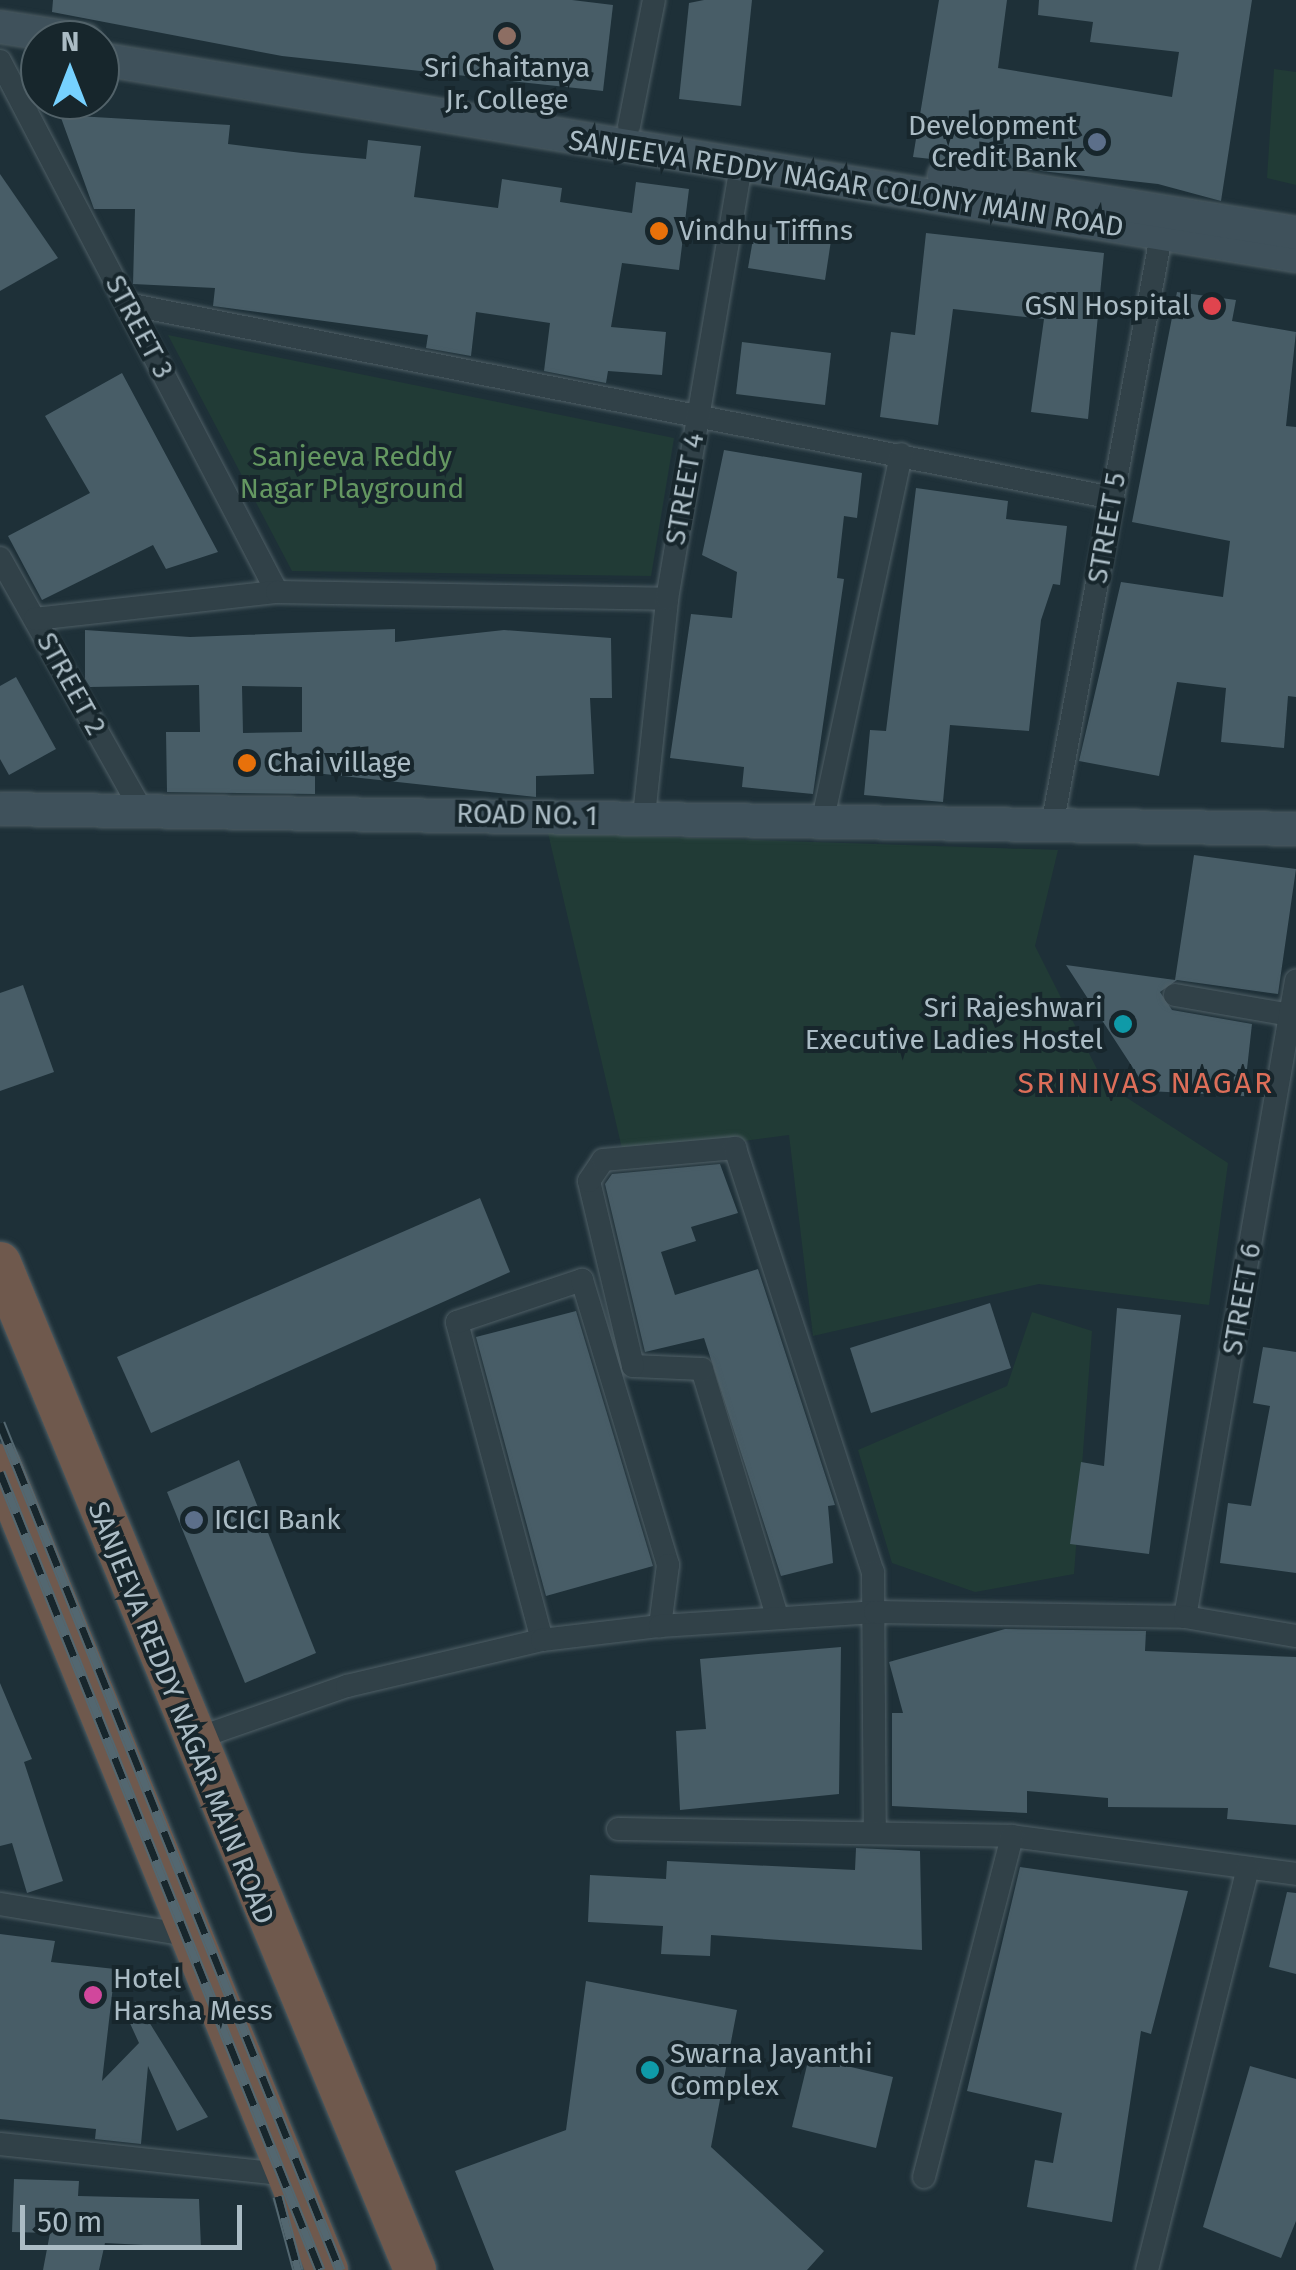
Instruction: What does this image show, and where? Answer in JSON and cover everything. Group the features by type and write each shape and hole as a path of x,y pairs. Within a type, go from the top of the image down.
{"highway":[{"name":"SANJEEVA REDDY NAGAR MAIN ROAD","path":"0,1263 192,1740 415,2270"},
{"path":"0,1464 327,2270"}],"main road":[{"name":"SANJEEVA REDDY NAGAR COLONY MAIN ROAD","path":"120,45 1296,232"},
{"name":"SANJEEVA REDDY NAGAR COLONY MAIN ROAD","path":"120,63 1296,256"},
{"name":"ROAD NO. 1","path":"0,809 1053,821 1296,829"}],"street":[{"path":"630,126 654,0"},
{"name":"STREET 3","path":"0,61 277,592"},
{"name":"STREET 4","path":"644,816 667,599 741,164"},
{"name":"STREET 5","path":"1053,821 1160,236"},
{"path":"127,304 1112,498"},
{"path":"823,819 901,454"},
{"name":"STREET 2","path":"0,558 141,809"},
{"path":"34,619 277,592 667,599"},
{"name":"STREET 6","path":"1185,1617 1288,1085 1296,981"},
{"path":"1175,996 1291,1015"},
{"path":"777,1616 702,1369 633,1366 589,1181 602,1160 736,1148 872,1572 876,1612 876,1831"},
{"path":"542,1640 457,1322 582,1280 668,1564 660,1626"},
{"path":"192,1740 346,1686 542,1640 660,1626 876,1612 1185,1617 1296,1636"},
{"path":"618,1829 1012,1836 1296,1874"},
{"path":"924,2178 1012,1836"},
{"path":"1148,2270 1248,1868"},
{"path":"0,1904 194,1936"},
{"path":"0,2144 290,2174"}],"green space":[{"path":"1274,69 1296,72 1296,185 1267,178"},
{"name":"Sanjeeva Reddy Nagar Playground","path":"168,335 674,438 651,576 292,571"},
{"path":"548,833 1058,850 1035,946 1104,1083 1228,1163 1209,1305 1039,1284 813,1336 789,1135 624,1157"},
{"path":"1032,1312 1092,1331 1074,1574 975,1592 892,1563 858,1450 1007,1386"}],"building":[{"path":"53,0 572,0 613,5 603,91 282,56 120,25 120,20 94,20 52,12"},
{"path":"752,0 741,106 679,99 689,3"},
{"path":"939,0 1007,0 998,68 1172,97 1179,52 1090,42 1093,22 1038,15 1039,0 1252,0 1221,201 1158,184 913,157"},
{"path":"120,119 230,125 228,144 366,159 368,140 421,146 414,197 498,208 502,179 562,188 560,202 632,213 636,182 689,189 679,270 622,263 611,327 666,332 662,375 608,371 606,383 544,371 550,323 476,312 471,356 426,348 428,335 213,306 215,288 133,284 135,209 94,209 62,120"},
{"path":"0,174 58,258 0,291"},
{"path":"756,222 832,234 825,280 748,268"},
{"path":"926,233 1104,253 1088,419 1031,412 1044,319 953,309 938,425 880,417 891,332 915,335"},
{"path":"1177,292 1236,300 1232,321 1296,332 1286,426 1296,427 1296,697 1288,696 1284,748 1221,742 1226,688 1177,682 1159,776 1079,761 1121,582 1223,597 1230,541 1132,522"},
{"path":"742,342 831,353 825,405 736,394"},
{"path":"122,373 218,552 166,569 153,545 42,600 8,536 90,493 45,416"},
{"path":"724,450 862,473 857,518 844,516 837,578 844,579 813,794 742,787 744,767 670,758 691,614 732,618 737,572 702,555"},
{"path":"916,488 1008,501 1006,519 1067,526 1060,585 1053,584 1041,620 1029,731 950,725 943,802 864,795 870,730 886,731"},
{"path":"395,629 395,642 504,630 611,638 612,698 590,698 594,774 536,776 536,797 315,773 315,794 167,792 166,732 200,732 199,685 90,687 85,679 85,630 190,637","holes":["242,686 302,687 302,732 243,733"]},
{"path":"16,677 56,749 9,775 0,759 0,686"},
{"path":"1194,855 1296,869 1278,994 1177,980 1160,992 1172,1010 1252,1024 1244,1096 1148,1091 1066,965 1175,980"},
{"path":"23,985 54,1072 0,1091 0,993"},
{"path":"720,1164 738,1213 691,1227 696,1241 661,1252 675,1295 758,1269 835,1505 828,1506 833,1563 781,1576 704,1338 645,1352 605,1184 612,1174"},
{"path":"480,1198 510,1272 151,1433 117,1357"},
{"path":"990,1303 1011,1368 871,1413 850,1348"},
{"path":"1117,1308 1181,1315 1149,1554 1070,1544 1081,1462 1104,1466"},
{"path":"576,1311 653,1566 546,1596 476,1337"},
{"path":"1263,1347 1296,1352 1296,1573 1220,1563 1228,1503 1251,1506 1270,1406 1253,1403"},
{"path":"239,1460 316,1653 245,1683 167,1492"},
{"path":"1005,1629 1146,1631 1145,1651 1296,1657 1296,1825 1227,1819 1228,1808 1108,1807 1108,1798 1027,1791 1027,1813 892,1806 892,1713 903,1713 889,1662"},
{"path":"841,1647 839,1794 680,1810 676,1731 706,1729 700,1659"},
{"path":"0,1683 32,1759 24,1762 63,1881 27,1893 12,1843 0,1846"},
{"path":"856,1848 920,1851 922,1950 711,1935 710,1956 661,1954 663,1926 588,1922 590,1875 666,1879 667,1861 855,1870"},
{"path":"1020,1867 1188,1891 1151,2034 1141,2031 1112,2222 1027,2207 1035,2160 1053,2163 1062,2113 967,2091"},
{"path":"1287,1892 1296,1893 1296,1974 1269,1967"},
{"path":"0,1934 55,1941 51,1962 115,1969 102,2081 139,2043 123,2008 136,2001 208,2117 177,2131 148,2066 141,2144 95,2139 96,2129 0,2119"},
{"name":"Swarna Jayanthi Complex","path":"586,1981 737,2010 711,2147 824,2251 807,2270 494,2270 455,2171 566,2130"},
{"path":"809,2057 893,2077 876,2148 792,2127"},
{"path":"1250,2066 1296,2079 1296,2221 1281,2258 1203,2227"},
{"path":"14,2179 79,2181 78,2196 199,2199 201,2248 105,2243 99,2270 43,2270 50,2233 12,2232"}],"railway":[{"path":"0,1423 340,2270"},
{"path":"0,1472 320,2270"},
{"path":"278,2196 298,2270"}],"place":[{"name":"Sri Chaitanya Jr. College","path":"507,36"},
{"name":"Development Credit Bank","path":"1097,142"},
{"name":"Vindhu Tiffins","path":"659,231"},
{"name":"GSN Hospital","path":"1212,306"},
{"name":"Chai village","path":"247,763"},
{"name":"Sri Rajeshwari Executive Ladies Hostel","path":"1123,1024"},
{"name":"ICICI Bank","path":"194,1520"},
{"name":"Hotel Harsha Mess","path":"93,1995"},
{"name":"Swarna Jayanthi Complex","path":"650,2070"}],"district":[{"name":"SRINIVAS NAGAR","path":"1146,1083"}]}
